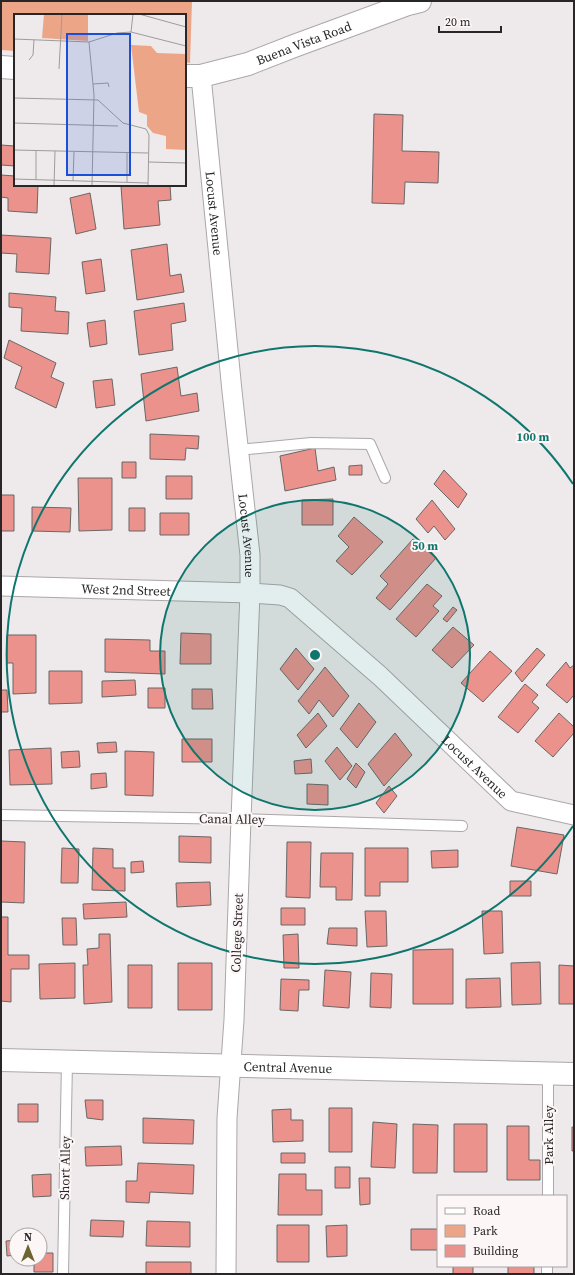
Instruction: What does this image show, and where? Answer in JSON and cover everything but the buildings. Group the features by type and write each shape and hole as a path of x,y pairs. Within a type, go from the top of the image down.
{"street":[{"name":"Buena Vista Road","path":"193,76 248,64 408,4 420,1"},
{"path":"1,67 14,68"},
{"name":"Locust Avenue","path":"193,76 250,555 250,593 280,595 290,598 380,676 511,801 574,815"},
{"name":"West 2nd Street","path":"1,586 250,593"},
{"name":"College Street","path":"226,1274 228,1118 234,1020 250,593"},
{"name":"Central Avenue","path":"1,1060 574,1074"}],"lane":[{"path":"238,450 311,443 370,444 385,478"},
{"name":"Canal Alley","path":"1,815 241,819 462,826"},
{"name":"Short Alley","path":"63,1274 67,1061"},
{"name":"Park Alley","path":"548,1074 548,1195"}],"green space":[{"path":"1,1 192,1 190,63 186,62 186,14 14,14 14,51 1,50"}]}
